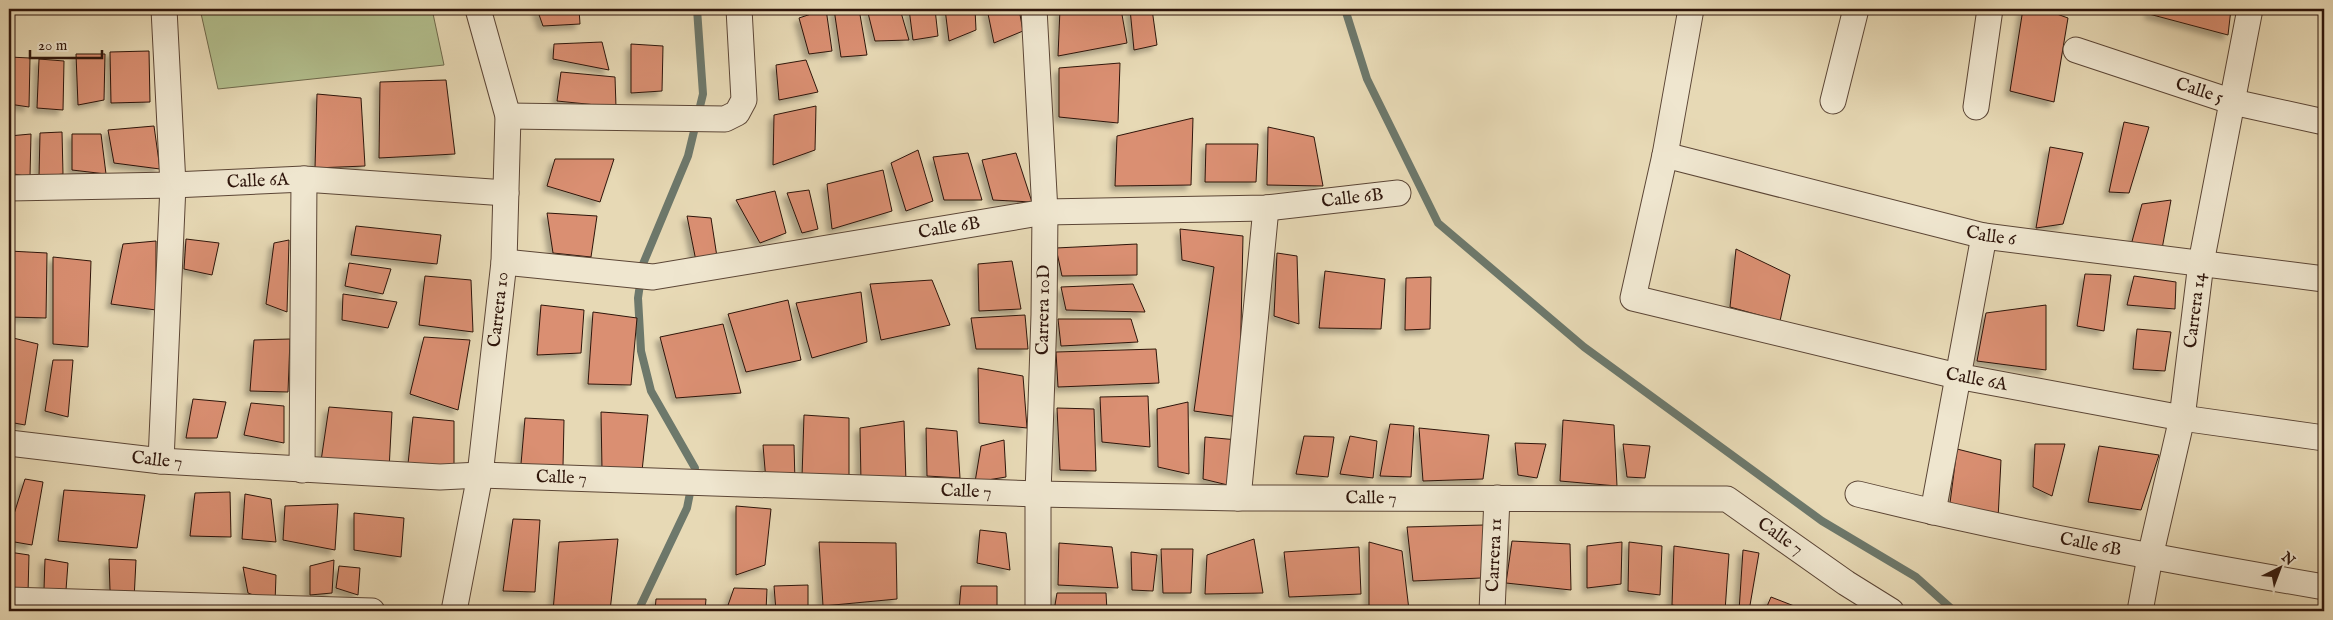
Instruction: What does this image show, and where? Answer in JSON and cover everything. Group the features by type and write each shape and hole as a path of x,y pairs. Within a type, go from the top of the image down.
{"street":[{"path":"161,461 173,185 164,9"},
{"name":"Carrera 10","path":"454,611 480,475 504,262 508,116 478,9"},
{"path":"508,116 725,119 737,112 744,100 739,9"},
{"name":"Carrera 10D","path":"1034,9 1045,212 1044,314 1038,494 1038,611"},
{"path":"1665,155 1691,9"},
{"path":"1833,101 1856,9"},
{"path":"1976,107 1990,9"},
{"name":"Carrera 14","path":"2140,611 2150,557 2182,418 2201,263 2234,102 2250,9"},
{"name":"Calle 5","path":"2076,50 2234,102 2324,122"},
{"name":"Calle 6A","path":"1665,155 1633,298 1957,376 2182,418 2324,438"},
{"name":"Calle 6","path":"1665,155 1984,236 2324,279"},
{"path":"302,470 304,179"},
{"name":"Calle 6A","path":"9,188 173,185 304,179 506,193"},
{"name":"Calle 6B","path":"504,262 641,276 1045,212 1266,208 1398,193"},
{"path":"1238,498 1266,208"},
{"path":"1933,512 1984,236"},
{"name":"Calle 7","path":"9,443 161,461 440,477 480,475 1038,494 1238,498 1728,500 1846,583 1891,611"},
{"name":"Calle 6B","path":"1858,494 1933,512 2150,557 2324,587"},
{"name":"Carrera 11","path":"1492,611 1497,498"},
{"path":"9,600 372,611"}],"green space":[{"path":"200,9 432,9 444,65 218,89"}],"building":[{"path":"537,9 579,9 580,24 543,26"},
{"path":"826,9 832,51 809,54 799,18"},
{"path":"834,9 859,9 867,55 841,57"},
{"path":"867,9 900,9 909,40 875,41"},
{"path":"909,9 935,9 938,36 913,40"},
{"path":"945,9 975,9 976,30 949,41"},
{"path":"987,9 1019,9 1023,31 994,43"},
{"path":"1060,9 1121,9 1127,43 1058,56"},
{"path":"1130,9 1152,9 1157,45 1134,50"},
{"path":"2023,9 2043,9 2068,18 2054,102 2010,91"},
{"path":"2150,9 2231,9 2228,35 2149,14"},
{"path":"602,42 609,70 553,59 554,44"},
{"path":"631,44 663,46 662,91 631,93"},
{"path":"149,51 150,102 111,103 110,52"},
{"path":"76,54 105,54 104,100 78,105"},
{"path":"9,57 30,58 29,107 9,104"},
{"path":"39,59 64,61 63,110 37,108"},
{"path":"806,60 818,92 779,100 776,65"},
{"path":"1120,63 1118,123 1059,117 1059,68"},
{"path":"561,72 615,77 616,107 557,101"},
{"path":"446,80 455,154 379,158 380,82"},
{"path":"317,94 361,98 365,166 315,168"},
{"path":"816,106 815,150 773,165 774,115"},
{"path":"1193,118 1191,185 1115,186 1117,136"},
{"path":"2124,122 2149,127 2129,193 2109,192"},
{"path":"154,126 160,169 114,163 108,130"},
{"path":"1268,127 1314,137 1323,186 1267,185"},
{"path":"62,132 63,174 39,177 40,133"},
{"path":"31,134 30,177 9,173 9,136"},
{"path":"72,134 101,134 106,174 72,170"},
{"path":"1206,144 1258,144 1256,182 1205,182"},
{"path":"2050,147 2083,153 2063,224 2036,228"},
{"path":"918,150 933,201 906,211 891,163"},
{"path":"968,153 982,200 944,200 933,157"},
{"path":"1016,153 1032,202 993,200 982,160"},
{"path":"555,159 614,159 600,202 547,186"},
{"path":"883,170 892,211 832,229 827,184"},
{"path":"809,190 818,229 802,233 787,193"},
{"path":"775,191 786,233 760,243 736,200"},
{"path":"2171,200 2162,249 2130,249 2142,204"},
{"path":"547,213 597,216 591,257 553,253"},
{"path":"687,216 711,218 717,257 696,261"},
{"path":"356,226 441,235 437,264 351,255"},
{"path":"1180,229 1243,236 1239,417 1194,411 1214,267 1182,260"},
{"path":"186,239 219,243 212,275 184,269"},
{"path":"289,240 287,312 266,304 274,243"},
{"path":"156,241 156,310 111,304 123,244"},
{"path":"1137,244 1137,275 1062,276 1056,248"},
{"path":"1736,249 1790,275 1780,321 1730,307"},
{"path":"9,251 47,253 46,318 9,317"},
{"path":"1277,253 1297,256 1299,324 1274,316"},
{"path":"53,257 91,261 88,347 53,344"},
{"path":"1012,261 1021,309 979,311 978,264"},
{"path":"349,263 391,269 383,294 345,286"},
{"path":"1325,271 1385,279 1381,329 1319,328"},
{"path":"2085,274 2111,275 2104,331 2077,326"},
{"path":"425,276 471,280 473,332 419,325"},
{"path":"2134,276 2176,282 2175,309 2127,305"},
{"path":"1431,277 1430,329 1405,330 1406,278"},
{"path":"932,280 950,325 881,340 870,284"},
{"path":"1133,284 1145,312 1066,310 1061,287"},
{"path":"861,292 867,342 812,358 796,303"},
{"path":"343,294 397,302 388,328 342,320"},
{"path":"788,300 801,360 746,372 728,314"},
{"path":"541,305 584,310 581,353 537,355"},
{"path":"2046,305 2046,370 1977,361 1986,313"},
{"path":"593,312 637,318 631,385 588,384"},
{"path":"1025,315 1028,349 976,349 971,318"},
{"path":"1058,319 1131,319 1138,342 1061,346"},
{"path":"723,324 741,393 676,398 660,337"},
{"path":"2137,329 2171,332 2165,371 2133,369"},
{"path":"9,337 38,344 25,425 9,422"},
{"path":"424,337 470,340 458,410 410,394"},
{"path":"290,339 288,392 250,391 254,340"},
{"path":"1156,349 1159,383 1058,387 1056,352"},
{"path":"53,360 73,360 68,417 45,411"},
{"path":"978,368 1023,376 1027,428 979,423"},
{"path":"1148,396 1150,447 1102,442 1100,397"},
{"path":"193,399 226,402 217,438 186,438"},
{"path":"1188,402 1189,474 1158,467 1157,409"},
{"path":"251,403 284,406 284,443 244,435"},
{"path":"329,407 392,412 389,470 321,461"},
{"path":"1057,408 1094,409 1096,471 1060,470"},
{"path":"601,412 648,415 642,471 602,470"},
{"path":"804,415 849,418 849,483 802,477"},
{"path":"413,417 454,421 454,467 408,464"},
{"path":"525,418 564,420 563,466 521,464"},
{"path":"1563,420 1614,425 1617,486 1560,481"},
{"path":"904,421 906,482 861,482 860,428"},
{"path":"1390,424 1414,426 1411,477 1380,476"},
{"path":"926,428 957,431 960,478 927,476"},
{"path":"1419,428 1489,435 1483,479 1423,481"},
{"path":"1304,436 1334,437 1328,477 1296,474"},
{"path":"1350,436 1377,441 1373,478 1340,474"},
{"path":"1205,437 1238,440 1236,487 1203,479"},
{"path":"1004,440 1006,477 975,482 981,446"},
{"path":"1515,443 1546,444 1537,478 1518,475"},
{"path":"1623,444 1650,446 1645,478 1627,477"},
{"path":"2035,444 2065,444 2052,496 2033,487"},
{"path":"763,445 794,445 795,482 766,481"},
{"path":"2099,446 2159,455 2141,510 2088,502"},
{"path":"1957,449 2001,460 1998,519 1950,503"},
{"path":"25,479 43,482 32,545 9,541 9,530"},
{"path":"64,490 145,495 137,548 58,541"},
{"path":"230,492 231,537 190,536 195,493"},
{"path":"245,494 271,499 276,542 242,539"},
{"path":"338,504 335,550 283,540 285,506"},
{"path":"736,506 771,509 765,565 736,575"},
{"path":"354,513 404,518 401,557 354,550"},
{"path":"513,519 540,520 535,592 503,591"},
{"path":"1484,525 1481,578 1413,581 1407,527"},
{"path":"980,530 1006,533 1010,570 977,563"},
{"path":"618,539 610,611 553,611 559,542"},
{"path":"1254,539 1263,593 1205,594 1207,555"},
{"path":"1512,541 1570,544 1571,590 1506,583"},
{"path":"819,542 896,543 897,599 823,606"},
{"path":"1369,542 1402,551 1409,610 1369,608"},
{"path":"1622,542 1621,584 1587,588 1587,546"},
{"path":"1629,542 1662,546 1660,595 1628,591"},
{"path":"1059,543 1112,547 1118,588 1058,585"},
{"path":"1674,546 1729,554 1725,611 1706,611 1672,605"},
{"path":"1359,547 1361,594 1289,597 1284,552"},
{"path":"1161,549 1193,549 1191,593 1163,593"},
{"path":"1743,550 1759,553 1749,611 1739,611"},
{"path":"9,552 29,555 28,593 9,590"},
{"path":"1131,552 1157,555 1153,591 1132,590"},
{"path":"45,559 68,563 66,590 44,589"},
{"path":"109,559 136,560 134,600 110,590"},
{"path":"334,560 332,593 310,595 310,566"},
{"path":"339,566 360,568 358,595 336,588"},
{"path":"243,567 276,575 275,603 248,593"},
{"path":"808,585 808,611 776,611 774,586"},
{"path":"961,586 997,586 997,611 959,611"},
{"path":"734,588 767,589 766,611 726,611"},
{"path":"1057,593 1106,593 1107,611 1054,611"},
{"path":"1771,597 1807,611 1765,611"},
{"path":"656,599 706,599 705,611 655,611"}],"waterway":[{"path":"638,611 687,508 695,468 651,391 641,351 638,298 643,264 688,156 703,94 697,9"},
{"path":"1345,9 1367,79 1438,223 1584,347 1822,521 1916,577 1954,611"}]}
